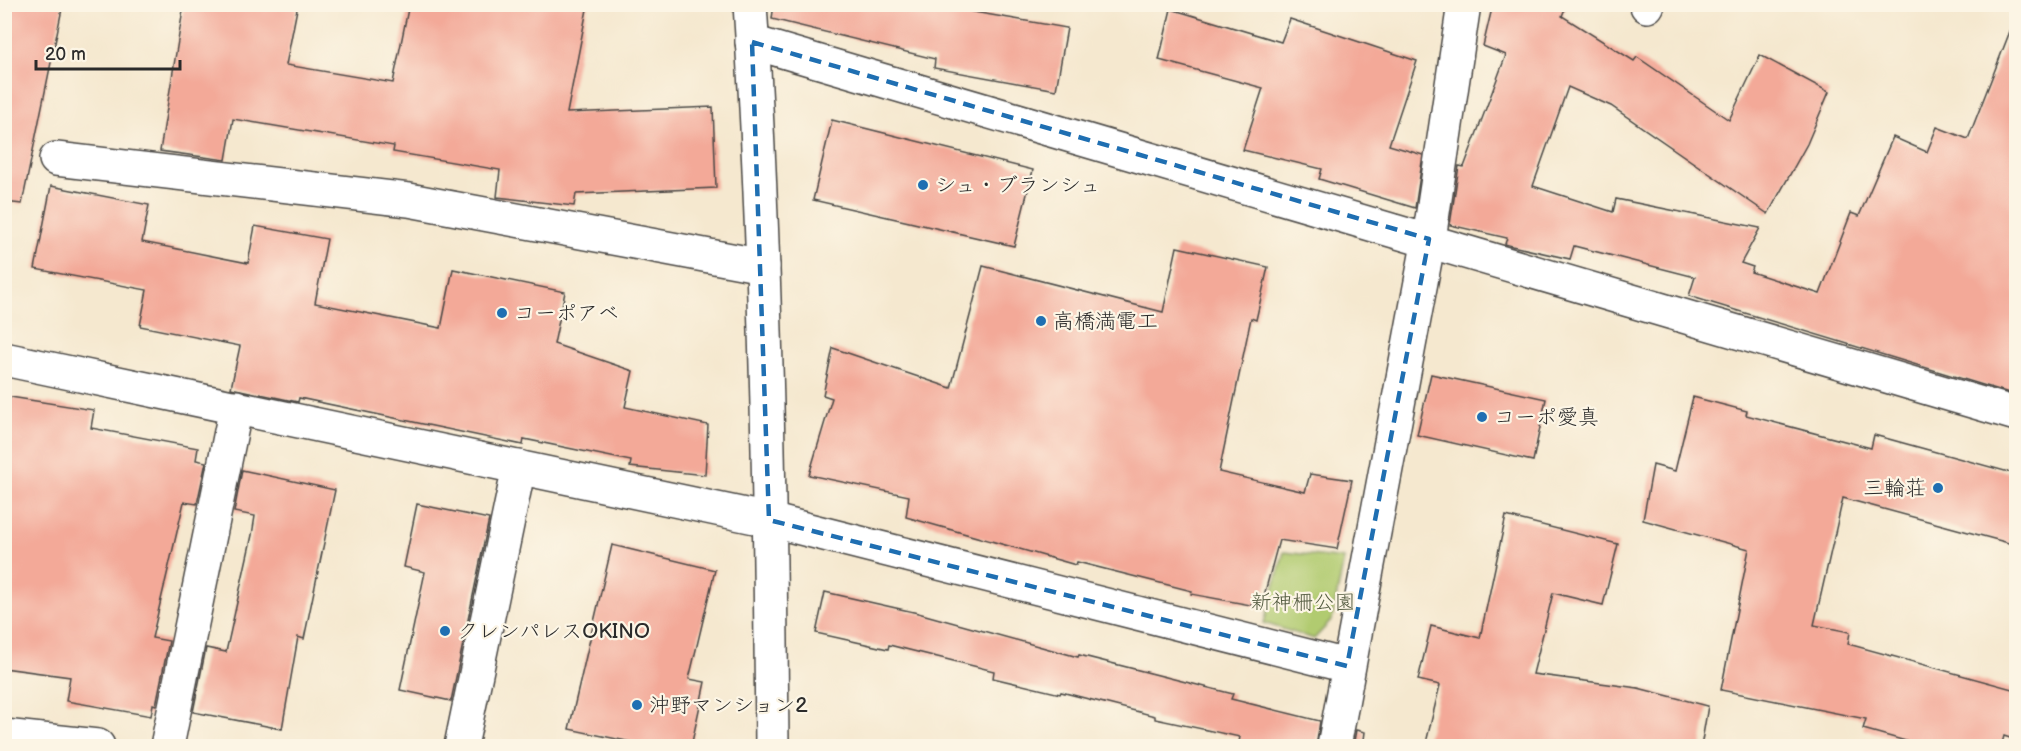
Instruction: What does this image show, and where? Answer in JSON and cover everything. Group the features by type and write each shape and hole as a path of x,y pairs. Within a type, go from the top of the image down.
{"street":[{"path":"750,4 763,266 770,520 772,747"},
{"path":"1334,747 1347,666 1429,239 1464,4"},
{"path":"752,42 1429,239 2016,414"},
{"path":"56,159 409,200 763,266"},
{"path":"4,358 770,520 1347,666"},
{"path":"167,747 236,407"},
{"path":"461,747 519,467"},
{"path":"4,736 98,747"}],"highlighted area":[{"path":"752,42 1429,239 1347,666 769,520"}],"green space":[{"name":"新神柵公園","path":"1284,552 1344,559 1332,620 1314,639 1264,623"}],"building":[{"path":"4,4 63,4 22,204 4,202"},
{"path":"184,4 298,4 286,65 393,83 409,4 588,4 567,113 713,107 716,188 576,194 574,206 497,197 500,170 393,152 394,146 233,119 226,160 160,151"},
{"path":"774,4 927,4 1067,28 1056,90 934,68 935,59 772,19"},
{"path":"1493,4 1567,4 1562,16 1634,61 1637,57 1729,120 1760,55 1829,92 1807,144 1768,214 1611,106 1568,87 1533,186 1613,212 1616,199 1760,228 1741,263 1753,267 1751,272 1820,294 1851,213 1859,216 1893,137 1927,152 1937,127 1968,139 2014,21 2016,21 2016,395 1689,296 1695,277 1574,246 1570,259 1512,246 1505,244 1507,238 1450,225 1459,166 1464,167 1506,55 1483,46"},
{"path":"1171,9 1281,42 1290,19 1417,61 1389,145 1423,155 1415,208 1319,179 1322,169 1243,150 1263,88 1159,60"},
{"name":"シュ・ブランシュ","path":"832,120 1033,170 1014,246 813,200"},
{"path":"51,186 149,205 142,242 248,263 255,226 327,239 315,303 441,328 453,269 565,292 554,344 633,371 625,407 708,425 705,475 630,467 631,461 524,439 523,445 299,398 298,402 231,388 240,346 140,326 147,290 35,269"},
{"path":"1177,247 1268,267 1256,320 1251,318 1219,472 1305,492 1310,474 1352,480 1337,549 1279,540 1261,607 1191,594 1192,591 1077,562 1076,565 906,517 909,496 809,475 832,398 823,395 833,348 951,388 983,266 1163,312"},
{"name":"コーポ愛真","path":"1431,374 1546,399 1533,461 1417,435"},
{"path":"4,396 94,410 91,428 198,448 196,460 206,462 197,504 184,502 152,638 169,641 156,705 153,704 151,716 66,701 70,677 4,668"},
{"path":"1693,397 1747,411 1746,415 1871,448 1874,435 2016,474 2016,545 1843,498 1814,625 1850,632 1848,644 2016,690 2016,740 2004,736 2001,747 1927,747 1863,729 1866,719 1721,690 1749,549 1643,520 1653,465 1675,471"},
{"path":"242,470 335,490 304,639 298,637 282,729 193,712 206,648 226,652 252,535 255,516 234,512"},
{"name":"クレンパレスOKINO","path":"417,504 489,519 451,701 400,690 425,572 404,567"},
{"path":"1506,516 1618,544 1603,605 1553,593 1533,674 1638,688 1708,706 1701,747 1425,747 1440,685 1418,680 1431,626 1480,638"},
{"path":"612,545 715,570 689,679 705,682 691,747 655,747 569,729"},
{"path":"825,592 918,613 1078,657 1079,655 1233,694 1231,699 1320,721 1316,747 1238,747 1240,737 1155,719 1155,716 1061,692 1060,694 993,678 994,671 889,645 888,649 816,633"},
{"path":"1356,730 1365,732 1363,747 1353,747"}],"place":[{"name":"シュ・ブランシュ","path":"923,185"},
{"name":"コーポアベ","path":"502,313"},
{"name":"高橋満電工","path":"1041,321"},
{"name":"コーポ愛真","path":"1482,417"},
{"name":"三輪荘","path":"1938,488"},
{"name":"クレンパレスOKINO","path":"445,631"},
{"name":"沖野マンション2","path":"637,705"}]}
